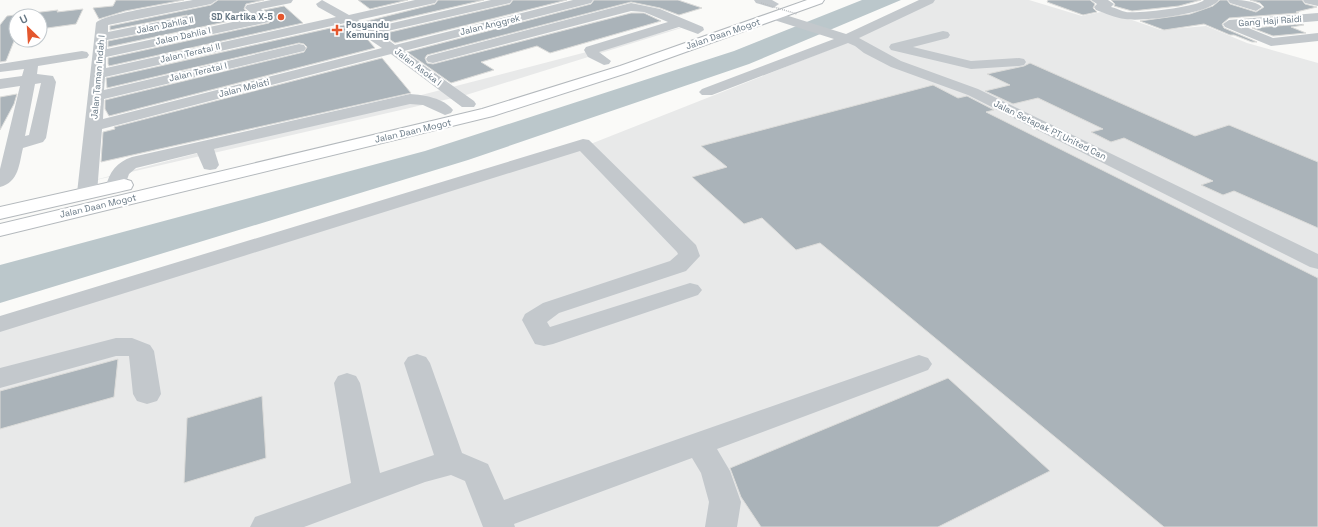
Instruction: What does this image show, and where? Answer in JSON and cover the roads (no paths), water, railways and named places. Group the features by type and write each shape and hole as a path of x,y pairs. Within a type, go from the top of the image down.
{"highway":[{"name":"Jalan Daan Mogot","path":"0,213 445,110 772,7 818,0"},
{"name":"Jalan Daan Mogot","path":"0,230 487,113 625,69 772,7"}],"street":[{"name":"Jalan Taman Indah I","path":"87,193 89,186 101,54 102,23 165,4 211,0"},
{"path":"236,10 287,0"},
{"path":"380,0 416,21"},
{"path":"281,32 431,0"},
{"path":"369,32 506,0"},
{"path":"536,0 554,9"},
{"name":"Jalan Anggrek","path":"394,49 587,0"},
{"path":"707,92 850,40 929,0"},
{"path":"1097,0 1108,4 1100,6 1125,16 1186,11 1206,5 1209,1 1213,0"},
{"path":"1234,0 1256,7"},
{"path":"1309,0 1318,2"},
{"path":"1139,2 1166,13"},
{"name":"Jalan Asoka I","path":"322,4 347,18 394,49 468,104"},
{"path":"433,58 631,7 642,8 698,30"},
{"name":"Jalan Setapak PT United Can","path":"772,7 850,40 882,57 972,92 1318,262"},
{"path":"251,8 281,32 321,68"},
{"name":"Jalan Dahlia II","path":"102,37 198,18"},
{"name":"Jalan Dahlia I","path":"101,54 265,19"},
{"name":"Gang Haji Raidi","path":"1314,19 1229,24 1271,42 1318,37"},
{"path":"604,61 593,54 591,50 678,23"},
{"name":"Jalan Teratai II","path":"98,74 281,32"},
{"path":"896,47 943,35"},
{"path":"850,40 896,47 970,65 1019,62"},
{"name":"Jalan Teratai I","path":"97,96 299,48"},
{"name":"Jalan Melati","path":"94,126 394,49"},
{"path":"2,64 32,63 82,55"},
{"path":"0,180 4,179 10,170 27,80 32,63"},
{"path":"0,84 27,80"},
{"path":"116,187 116,180 124,166 131,163 410,99 423,99 436,103 445,110"},
{"path":"0,324 583,144 688,250 689,256 678,266 551,308 534,320 544,338 690,290"},
{"path":"204,146 210,165"},
{"path":"0,378 116,347 132,347 142,351 147,394"},
{"path":"417,363 452,463"},
{"path":"266,527 422,470 452,463 464,465 477,473 498,522 699,444 919,364"},
{"path":"347,383 368,490"},
{"path":"699,444 715,471 725,502 721,527"}],"place":[{"name":"SD Kartika X-5","path":"281,17"},
{"name":"Posyandu Kemuning","path":"337,30"}]}
